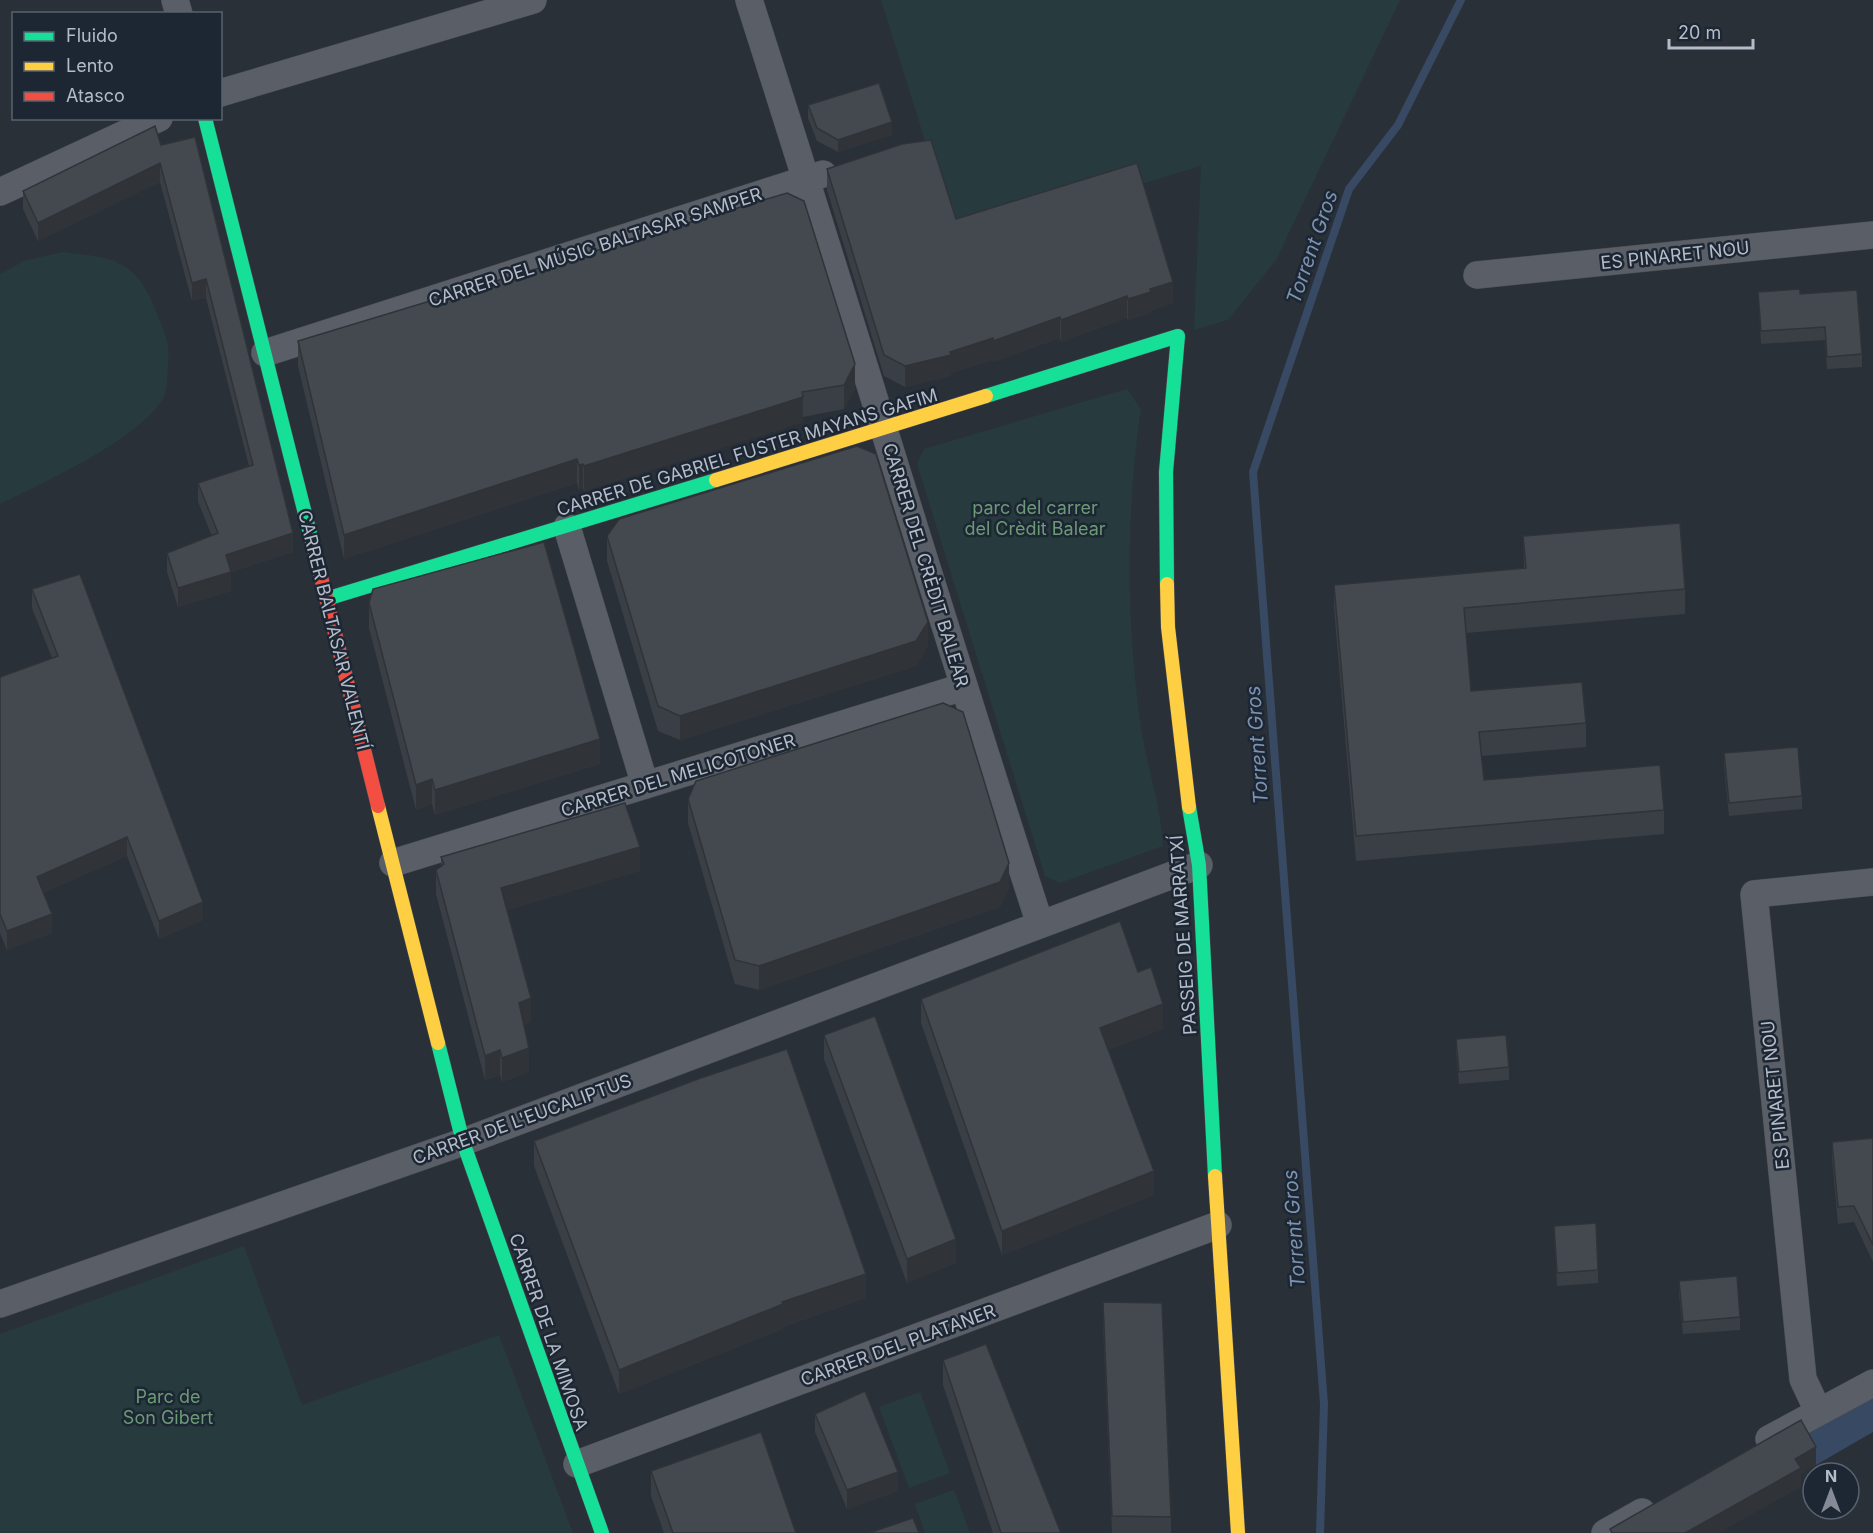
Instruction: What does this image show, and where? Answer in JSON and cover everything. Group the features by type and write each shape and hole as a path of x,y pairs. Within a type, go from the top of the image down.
{"street":[{"path":"222,92 533,0"},
{"name":"CARRER DEL CRÈDIT BALEAR","path":"749,0 807,179 963,687 1040,924"},
{"path":"0,192 155,120"},
{"name":"CARRER BALTASAR VALENTÍ","path":"206,120 463,1142"},
{"name":"CARRER DEL MÚSIC BALTASAR SAMPER","path":"265,353 850,165"},
{"name":"ES PINARET NOU","path":"1477,275 1873,235"},
{"name":"CARRER DE GABRIEL FUSTER MAYANS GAFIM","path":"326,599 567,527 1178,336"},
{"name":"PASSEIG DE MARRATXÍ","path":"1178,336 1166,472 1168,627 1184,775 1200,865 1218,1225 1238,1533"},
{"path":"567,527 645,785"},
{"name":"CARRER DEL MELICOTONER","path":"393,863 963,687"},
{"name":"CARRER DE L'EUCALIPTUS","path":"0,1304 463,1142 1200,865"},
{"name":"ES PINARET NOU","path":"1818,1411 1803,1379 1754,894 1873,882"},
{"name":"CARRER DE LA MIMOSA","path":"463,1142 602,1533"},
{"name":"CARRER DEL PLATANER","path":"577,1464 1218,1225"},
{"path":"1747,1451 1873,1383"},
{"path":"1605,1533 1666,1498"}],"green space":[{"path":"881,0 1400,0 1276,260 1228,320 1194,330 1201,166 956,240"},
{"path":"63,252 111,260 132,272 141,282 168,344 165,394 154,410 116,442 0,504 0,274 24,261"},
{"name":"parc del carrer del Crèdit Balear","path":"1127,389 1141,409 1130,525 1132,643 1142,736 1159,814 1163,846 1060,883 1045,876 917,464 924,449"},
{"name":"Parc de Son Gibert","path":"244,1246 302,1405 499,1335 573,1533 0,1533 0,1334"},
{"path":"920,1392 950,1473 909,1488 879,1407"},
{"path":"954,1490 970,1533 925,1533 915,1504"}],"water":[{"path":"1873,1396 1873,1432 1823,1461 1814,1461 1799,1435"}],"building":[{"path":"879,83 892,122 838,140 817,128 808,105"},
{"path":"155,126 161,145 195,137 293,533 226,555 231,572 178,588 167,553 218,533 198,483 253,465 206,279 192,283 160,163 38,223 23,191"},
{"path":"931,140 956,219 1137,163 1173,282 1150,289 1151,292 1128,299 1127,296 1061,320 1060,317 993,341 993,338 950,352 951,355 905,366 884,355 827,169 902,144"},
{"path":"787,193 804,201 855,364 844,385 802,392 803,397 584,466 579,465 577,459 344,535 298,341"},
{"path":"1800,289 1800,294 1857,290 1862,354 1827,357 1825,327 1761,331 1758,292"},
{"path":"857,446 876,454 928,622 916,641 680,716 658,706 607,536 619,519"},
{"path":"1680,523 1685,589 1464,608 1471,691 1582,682 1586,723 1479,732 1484,780 1660,765 1664,810 1356,836 1334,585 1526,568 1523,536"},
{"path":"544,542 600,739 435,790 432,779 416,785 369,603 373,589"},
{"path":"80,574 203,902 159,921 127,837 37,877 52,914 7,931 0,914 0,677 58,656 32,589"},
{"path":"943,703 963,712 1009,863 1000,882 759,966 735,960 688,799 696,781"},
{"path":"1798,747 1802,796 1729,803 1724,753"},
{"path":"625,803 640,847 501,888 531,998 519,1003 529,1048 502,1058 500,1050 485,1056 436,870 444,864 441,857"},
{"path":"1120,921 1138,972 1151,967 1163,1004 1100,1028 1154,1171 1002,1231 921,999"},
{"path":"875,1016 956,1239 907,1259 824,1035"},
{"path":"1506,1035 1509,1067 1459,1072 1456,1039"},
{"path":"787,1049 866,1274 782,1302 783,1304 619,1370 534,1141 698,1079"},
{"path":"1873,1138 1873,1245 1854,1206 1838,1207 1832,1142"},
{"path":"1596,1223 1598,1270 1557,1273 1554,1226"},
{"path":"1737,1276 1740,1317 1683,1322 1679,1281"},
{"path":"1103,1302 1162,1303 1171,1517 1112,1516"},
{"path":"986,1344 1061,1533 1001,1533 943,1360"},
{"path":"865,1391 898,1472 847,1490 815,1414"},
{"path":"1801,1420 1816,1447 1795,1459 1801,1468 1685,1533 1612,1533 1610,1529"},
{"path":"761,1432 796,1533 673,1533 651,1471"},
{"path":"913,1518 919,1533 869,1533"}],"waterway":[{"name":"Torrent Gros","path":"1320,1533 1324,1404 1253,472 1349,189 1398,125 1461,0"}],"traffic: fast":[{"path":"206,120 319,569"},
{"path":"986,396 1178,336 1166,472 1167,584"},
{"path":"326,599 716,480"},
{"path":"1189,807 1199,865 1215,1176"},
{"path":"438,1043 463,1142 602,1533"}],"traffic: slow":[{"path":"716,480 986,396"},
{"path":"1167,584 1168,627 1189,807"},
{"path":"378,806 438,1043"},
{"path":"1215,1176 1238,1533"}],"traffic: jam":[{"path":"319,569 378,806"}]}
